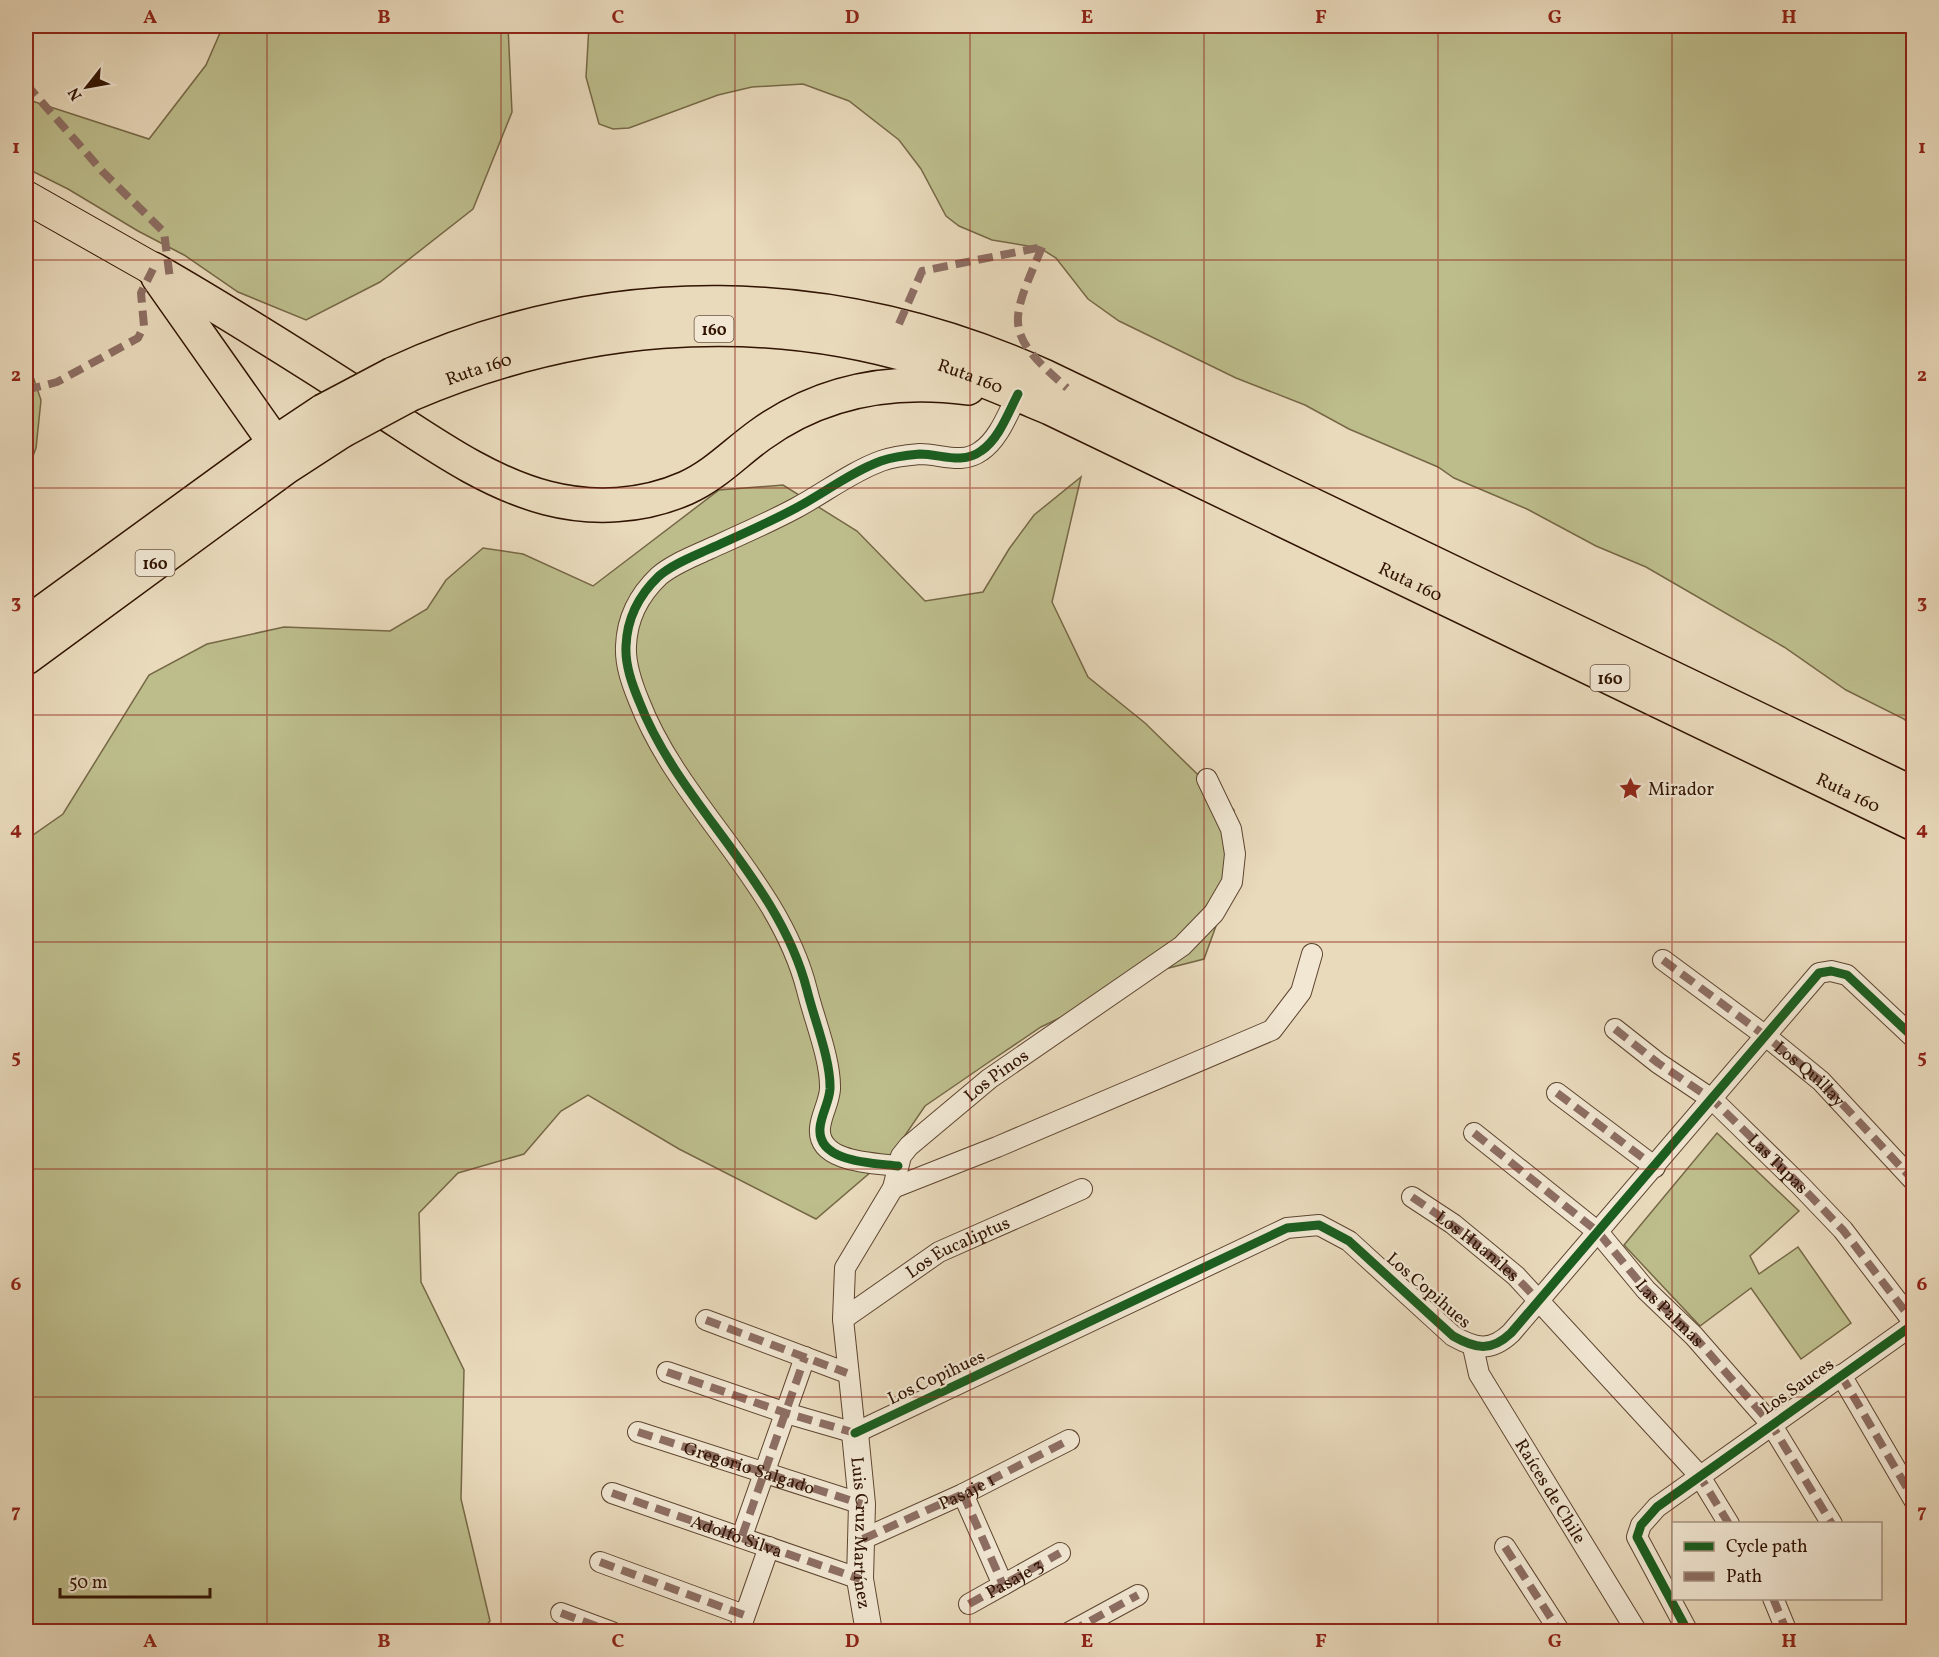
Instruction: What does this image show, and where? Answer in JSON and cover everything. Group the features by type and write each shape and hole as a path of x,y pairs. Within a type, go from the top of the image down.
{"highway":[{"path":"153,269 447,451 522,490 571,503 621,505 676,492 722,467 781,421 813,405 855,391 909,383 1018,394"},
{"path":"153,269 274,443"},
{"name":"Ruta 160","path":"26,624 274,443 332,421 402,384 456,347 525,326 639,305 732,302 798,306 858,315 920,330 980,349 1046,377 1914,794"},
{"name":"Ruta 160","path":"402,384 572,342 639,332 724,329 788,332 869,345 935,363 1018,394 1914,824"},
{"name":"Ruta 160","path":"26,658 304,455 332,421"}],"main road":[{"path":"26,197 153,269"}],"street":[{"path":"898,1166 846,1159 828,1149 822,1141 820,1128 830,1089 803,976 780,924 759,889 672,766 645,718 631,680 626,652 627,632 633,612 645,592 661,575 684,560 796,508 881,461 923,454 963,458 980,453 1001,426 1018,394"},
{"name":"Los Pinos","path":"855,1433 843,1319 845,1268 893,1188 901,1156 909,1146 989,1079 1182,946 1214,913 1232,882 1235,854 1231,829 1207,779"},
{"path":"893,1188 997,1147 1272,1030 1301,992 1311,954"},
{"name":"Los Quillay","path":"1663,960 1767,1037 1821,1082 1914,1181"},
{"name":"Los Copihues","path":"855,1433 1287,1228 1319,1225 1349,1241 1453,1336 1473,1347 1490,1348 1501,1343 1539,1302 1767,1037 1819,973 1831,971 1847,975 1914,1038"},
{"name":"Las Tupas","path":"1614,1029 1658,1063 1713,1100 1843,1230 1914,1324"},
{"path":"1557,1093 1655,1167"},
{"name":"Las Palmas","path":"1474,1133 1598,1232 1646,1290 1694,1336 1771,1424 1831,1522"},
{"name":"Los Eucaliptus","path":"843,1319 939,1252 1082,1189"},
{"name":"Los Huaniles","path":"1412,1197 1453,1224 1516,1276 1539,1302"},
{"path":"1539,1302 1699,1475 1728,1522"},
{"path":"706,1320 847,1373"},
{"name":"Los Sauces","path":"1688,1632 1637,1537 1641,1525 1657,1507 1699,1475 1914,1324"},
{"name":"Raíces de Chile","path":"1473,1347 1479,1374 1638,1632"},
{"path":"742,1536 805,1357"},
{"path":"666,1372 786,1413 855,1433"},
{"path":"1841,1375 1914,1500"},
{"name":"Gregorio Salgado","path":"638,1432 764,1475 862,1504"},
{"name":"Luis Cruz Martínez","path":"855,1433 862,1504 860,1580 869,1632"},
{"name":"Pasaje 1","path":"862,1539 963,1494 1069,1440"},
{"name":"Adolfo Silva","path":"612,1493 742,1536 860,1580"},
{"path":"963,1494 1004,1585"},
{"path":"600,1562 742,1623 769,1547"},
{"path":"1504,1547 1560,1632"},
{"name":"Pasaje 3","path":"969,1604 1060,1553"},
{"path":"1070,1632 1138,1595"},
{"path":"1773,1600 1787,1632"},
{"path":"561,1613 612,1632"}],"green space":[{"path":"223,26 508,26 512,112 473,209 380,282 306,320 238,292 184,255 138,231 68,189 26,168 26,99 149,139 206,65"},
{"path":"589,26 1913,26 1913,728 1904,719 1846,690 1784,647 1646,567 1596,546 1527,509 1454,478 1438,467 1349,429 1305,405 1236,378 1119,321 1088,299 1056,258 1040,248 992,240 959,226 946,216 921,169 899,140 849,101 803,84 752,87 718,95 629,128 613,129 599,124 586,77"},
{"path":"26,356 41,400 36,448 26,474"},
{"path":"1081,477 1052,602 1088,677 1145,723 1234,810 1229,890 1204,959 1157,971 1041,1027 925,1106 893,1153 816,1219 679,1149 588,1095 561,1111 524,1154 458,1173 419,1213 421,1282 464,1370 461,1499 490,1621 480,1632 26,1631 26,840 63,814 149,675 207,644 284,627 390,631 427,609 446,580 483,548 523,554 593,586 719,490 783,485 857,531 925,601 983,592 1009,549 1034,515"},
{"path":"1717,1133 1799,1211 1750,1256 1759,1274 1798,1247 1851,1323 1801,1359 1751,1288 1700,1326 1624,1245"}],"marked path":[{"path":"26,84 103,172 164,232 170,279"},
{"path":"1042,247 1024,293 1018,324 1022,338 1031,352 1067,388"},
{"path":"899,324 922,271 1042,247"},
{"path":"26,390 57,382 138,338 144,326 141,293 153,269"},
{"path":"1663,960 1767,1037 1821,1081 1914,1181"},
{"path":"1615,1029 1658,1063 1713,1100 1799,1184 1843,1230 1914,1323"},
{"path":"1557,1093 1655,1167"},
{"path":"1474,1133 1598,1232 1646,1290 1694,1336 1771,1424 1831,1522"},
{"path":"1412,1197 1495,1258 1539,1302"},
{"path":"706,1320 847,1373"},
{"path":"742,1536 805,1357"},
{"path":"667,1372 786,1413 855,1433"},
{"path":"1841,1375 1914,1500"},
{"path":"638,1432 862,1504"},
{"path":"863,1539 963,1494 1069,1440"},
{"path":"1697,1477 1699,1475 1728,1522"},
{"path":"612,1493 860,1579"},
{"path":"963,1494 1003,1585"},
{"path":"1505,1547 1560,1632"},
{"path":"969,1604 1060,1553"},
{"path":"600,1562 744,1615"},
{"path":"1070,1632 1138,1595"},
{"path":"1774,1600 1787,1632"},
{"path":"561,1613 612,1632"}],"cycle path":[{"path":"898,1166 862,1162 837,1155 822,1140 820,1128 828,1099 830,1078 822,1040 793,950 775,913 678,775 657,739 639,701 630,674 626,653 627,636 640,599 652,583 670,568 785,514 848,477 881,461 920,454 951,458 974,455 993,440 1018,394"},
{"path":"855,1433 1287,1228 1319,1225 1349,1241 1453,1336 1476,1346 1490,1346 1511,1333 1819,973 1831,971 1847,975 1914,1038"},
{"path":"1688,1632 1637,1537 1641,1525 1657,1507 1914,1324"}],"place":[{"name":"Mirador","path":"1630,789"}]}
